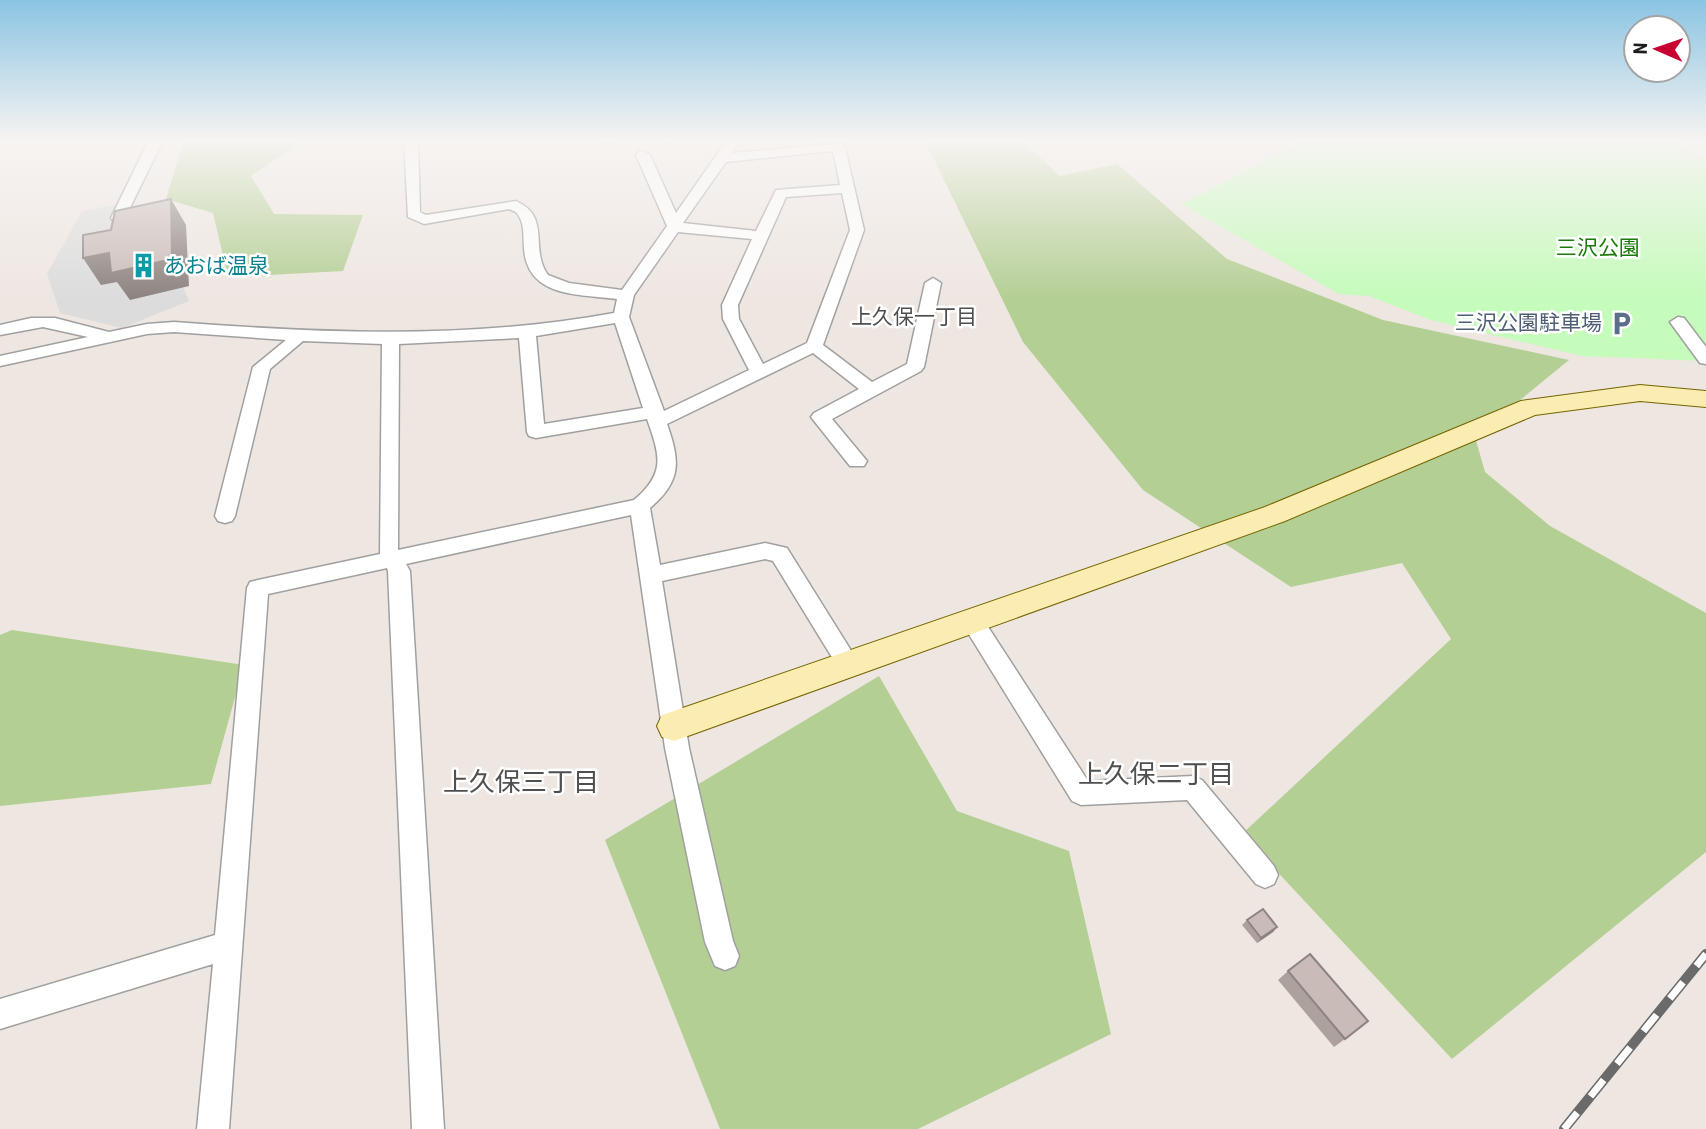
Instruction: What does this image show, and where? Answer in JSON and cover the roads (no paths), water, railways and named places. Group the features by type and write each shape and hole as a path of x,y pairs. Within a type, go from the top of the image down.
{"street":[{"path":"118,218 130,193"},
{"path":"412,193 413,214 424,220 511,204 522,206 528,214 535,265 542,278 553,284 626,295"},
{"path":"659,193 674,227"},
{"path":"213,1129 226,946 258,589 640,506 656,492 666,480 669,466 657,417 621,317 626,295 698,193"},
{"path":"759,372 731,319 730,305 781,193 786,193"},
{"path":"527,334 536,432 657,417 759,372 814,345 857,230 847,193"},
{"path":"674,227 763,236"},
{"path":"857,461 820,417 915,367 933,283"},
{"path":"0,361 147,329 174,327 391,340 461,340 527,334 621,317"},
{"path":"0,330 40,321 63,322 109,337"},
{"path":"1678,322 1706,359"},
{"path":"225,516 262,367 292,344 299,335"},
{"path":"391,340 388,550 398,571 413,804 428,1129"},
{"path":"814,345 871,390"},
{"path":"674,726 1275,514 1530,407 1640,393 1706,399"},
{"path":"640,506 674,726 719,942 725,956"},
{"path":"651,575 765,551 780,554 849,665"},
{"path":"973,622 1081,793 1193,788 1265,874"},
{"path":"0,1014 226,946"}],"railway":[{"path":"1564,1129 1706,954"}],"place":[{"name":"あおば温泉","path":"144,266"},
{"name":"三沢公園駐車場","path":"1622,323"}],"district":[{"name":"上久保一丁目","path":"914,317"},
{"name":"上久保二丁目","path":"1156,774"},
{"name":"上久保三丁目","path":"521,782"}],"park label":[{"name":"三沢公園","path":"1598,248"}]}
